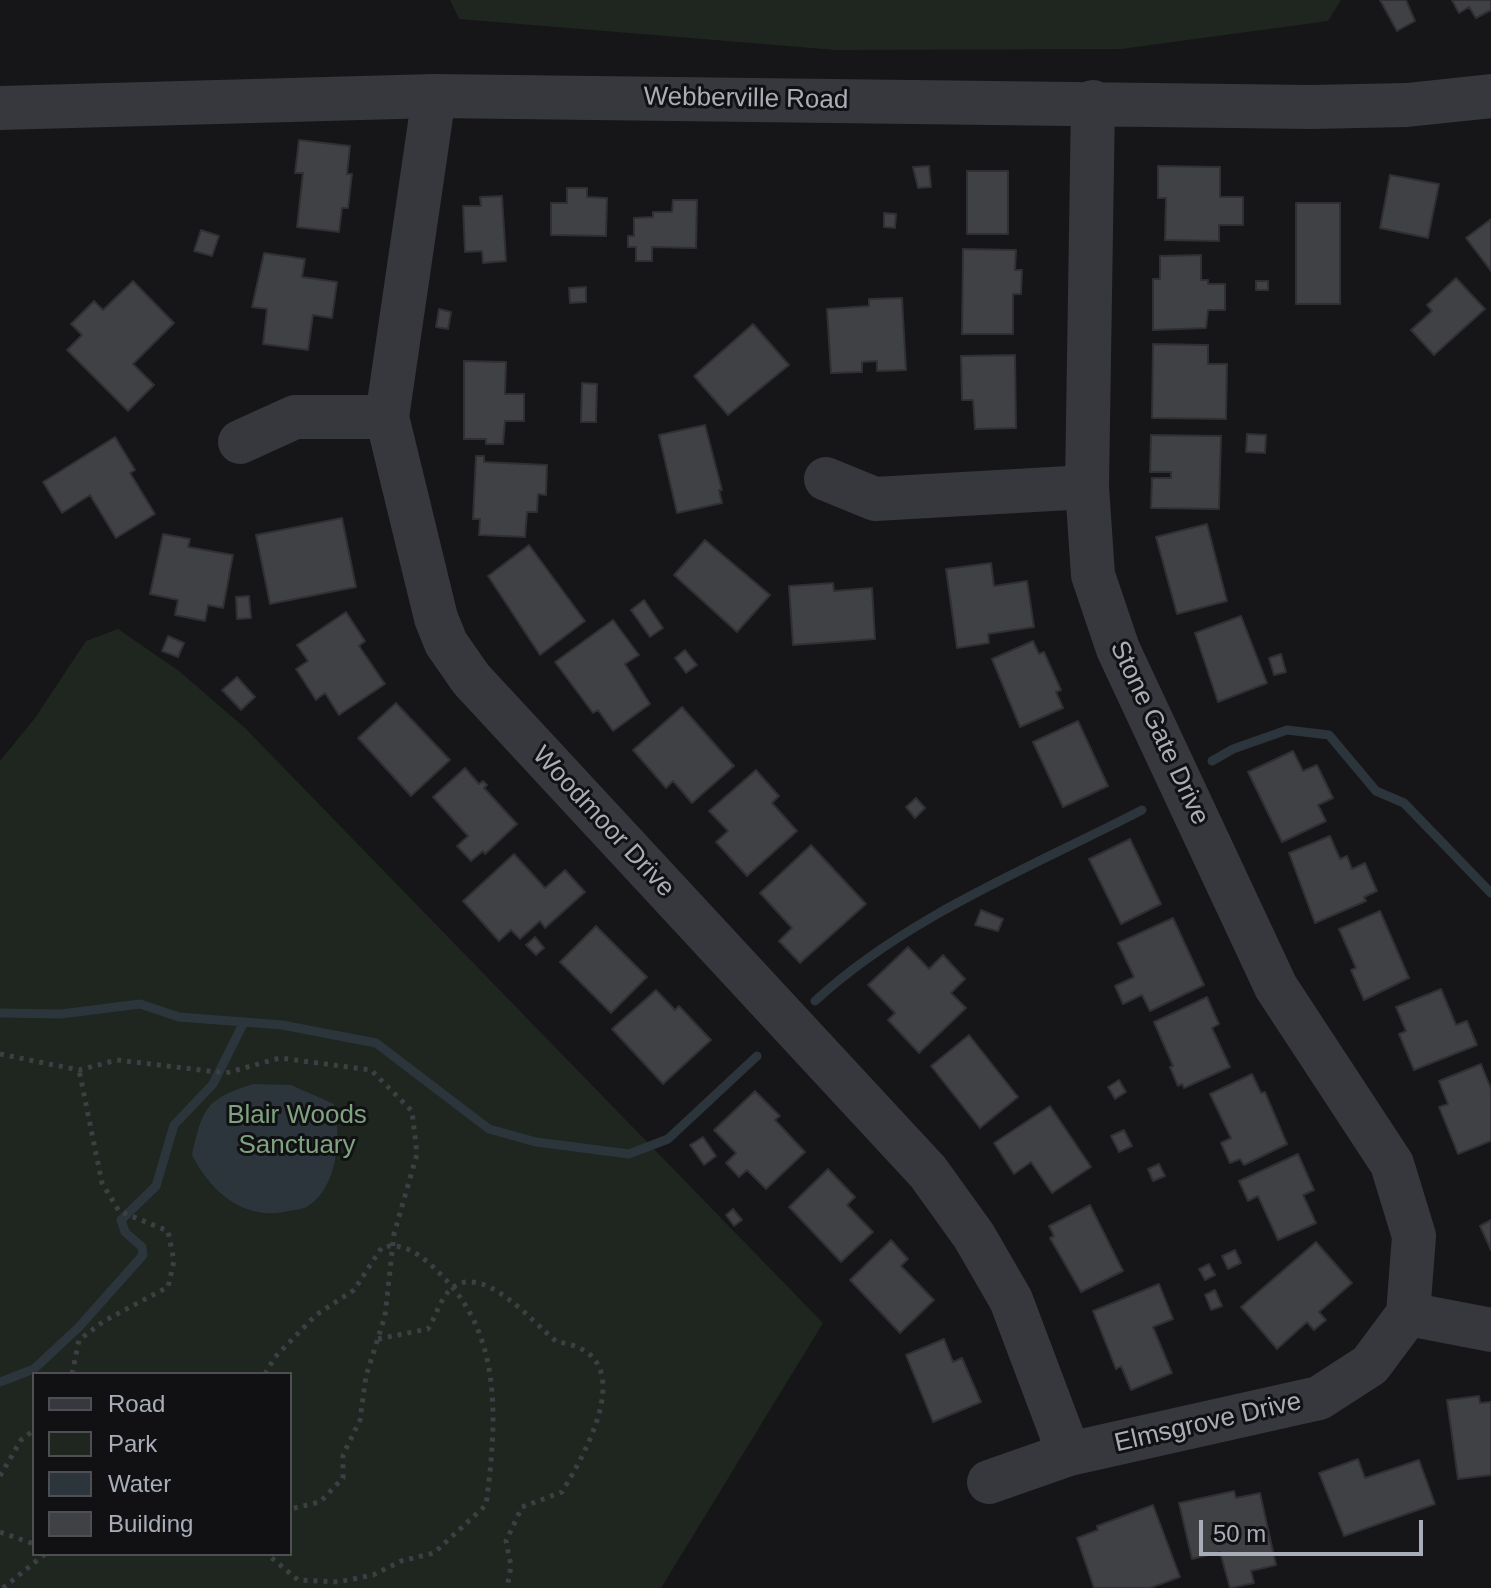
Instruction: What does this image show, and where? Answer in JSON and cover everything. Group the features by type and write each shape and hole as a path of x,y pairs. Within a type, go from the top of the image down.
{"street":[{"name":"Webberville Road","path":"0,108 434,96 1327,106 1407,105 1491,96"},
{"name":"Woodmoor Drive","path":"434,96 387,417 427,588 446,643 471,679 928,1172 974,1236 1011,1300 1069,1454"},
{"name":"Stone Gate Drive","path":"1093,102 1087,487 1093,575 1118,649 1276,987 1392,1164 1414,1236 1408,1314"},
{"path":"240,442 295,417 387,417"},
{"path":"826,479 875,499 1087,487"},
{"path":"1408,1314 1491,1330"},
{"name":"Elmsgrove Drive","path":"989,1482 1069,1454 1319,1398 1370,1365 1408,1314"}],"path":[{"path":"0,1054 79,1070 117,1060 226,1073 280,1058 371,1070 412,1111 417,1154 393,1245 385,1316 366,1376 360,1420 343,1455 343,1478 335,1490 320,1502 292,1509"},
{"path":"72,1372 79,1340 104,1321 168,1287 174,1261 168,1231 119,1211 102,1183 79,1070"},
{"path":"266,1372 275,1357 316,1315 354,1290 382,1247 393,1245 422,1257 455,1287 482,1333 494,1408 486,1505 434,1553 401,1561 373,1575 340,1585 298,1580 269,1556"},
{"path":"378,1339 428,1329 449,1291 466,1281 493,1285 557,1342 570,1343 592,1354 605,1382 598,1417 562,1492 522,1507 506,1541 511,1566 507,1588"},
{"path":"0,1476 21,1440 32,1432"},
{"path":"0,1532 32,1543"},
{"path":"3,1588 43,1556"}],"green space":[{"path":"450,0 1341,0 1328,21 1121,49 836,50 459,19"},
{"name":"Blair Woods Sanctuary","path":"118,629 179,671 245,728 823,1323 661,1588 0,1588 0,761 35,718 86,641"}],"water":[{"path":"253,1084 291,1085 334,1104 337,1145 332,1173 318,1197 306,1207 269,1213 241,1207 218,1191 192,1155 209,1107 225,1095"}],"building":[{"path":"1380,0 1406,0 1415,21 1397,31"},
{"path":"1452,0 1491,0 1491,10 1476,18 1469,7 1459,13"},
{"path":"299,140 350,146 347,174 352,174 348,208 342,208 339,232 297,227 303,173 295,173"},
{"path":"929,166 931,187 918,188 913,167"},
{"path":"1158,166 1220,167 1220,197 1243,197 1243,225 1219,225 1219,241 1165,240 1166,198 1158,198"},
{"path":"967,171 1008,171 1008,234 967,234"},
{"path":"1390,175 1439,184 1428,238 1380,228"},
{"path":"567,188 587,188 587,197 607,198 606,236 551,235 551,203 567,203"},
{"path":"502,196 506,261 483,263 482,251 465,252 463,206 481,206 480,197"},
{"path":"673,200 697,200 696,248 652,247 652,261 636,261 636,247 628,247 628,236 634,236 634,218 653,217 653,212 672,212"},
{"path":"1296,203 1340,203 1340,304 1296,304"},
{"path":"884,213 896,214 895,228 884,227"},
{"path":"1491,219 1491,271 1466,238"},
{"path":"201,230 219,236 212,256 194,251"},
{"path":"963,249 1016,250 1015,270 1022,270 1021,294 1013,294 1013,334 962,334"},
{"path":"264,253 305,259 302,277 337,282 332,318 313,315 308,350 263,344 267,309 252,307"},
{"path":"1201,255 1201,280 1208,280 1208,284 1225,284 1225,310 1208,310 1206,328 1153,330 1153,279 1160,279 1160,256"},
{"path":"1456,278 1485,309 1434,355 1411,330 1432,311 1427,305"},
{"path":"133,281 174,323 133,364 154,385 128,411 67,350 82,335 71,324 94,301 103,310"},
{"path":"1256,281 1268,281 1268,290 1256,290"},
{"path":"586,287 586,302 570,303 569,288"},
{"path":"902,298 906,370 877,371 877,361 862,362 862,372 831,373 827,309 869,306 869,299"},
{"path":"439,309 451,312 448,329 436,327"},
{"path":"753,324 789,365 728,415 694,376"},
{"path":"1153,344 1208,345 1208,364 1227,364 1226,419 1152,418"},
{"path":"1015,355 1016,428 975,429 973,400 962,400 961,356"},
{"path":"464,361 506,362 505,394 524,394 524,421 505,421 503,444 486,444 486,439 464,439"},
{"path":"582,383 597,384 596,422 581,422"},
{"path":"705,425 722,490 719,490 722,503 677,513 659,435"},
{"path":"1247,434 1266,435 1265,453 1246,452"},
{"path":"1151,435 1221,436 1219,509 1151,508 1152,478 1171,478 1171,472 1150,472"},
{"path":"115,437 135,470 130,473 155,514 116,538 90,495 62,513 43,482"},
{"path":"476,456 484,456 484,462 547,465 546,495 538,494 537,512 527,512 525,537 479,535 480,519 473,519"},
{"path":"342,518 356,587 270,604 256,535"},
{"path":"1207,524 1227,601 1177,614 1156,537"},
{"path":"163,534 190,539 188,547 233,555 223,608 208,605 205,621 175,615 178,600 150,594"},
{"path":"705,540 770,595 737,632 674,575"},
{"path":"529,545 585,621 540,655 488,576"},
{"path":"991,563 994,586 1027,581 1034,627 988,634 989,643 957,648 946,569"},
{"path":"833,583 834,591 872,588 875,639 793,645 789,586"},
{"path":"249,596 251,618 237,619 236,597"},
{"path":"644,600 663,628 650,637 631,610"},
{"path":"346,612 365,641 359,646 385,684 339,715 325,693 316,700 296,669 308,661 297,645"},
{"path":"1241,616 1267,683 1218,702 1195,633"},
{"path":"613,620 639,655 625,664 650,704 613,731 598,710 593,713 555,662"},
{"path":"168,636 184,643 178,657 162,651"},
{"path":"1033,641 1039,654 1044,652 1061,690 1056,692 1063,708 1020,727 992,659"},
{"path":"685,650 697,665 686,673 675,658"},
{"path":"1281,654 1286,672 1274,675 1269,658"},
{"path":"237,677 255,697 241,710 222,690"},
{"path":"396,703 450,760 411,796 358,738"},
{"path":"682,707 734,766 692,803 673,781 666,788 633,750"},
{"path":"1078,721 1108,786 1063,807 1033,742"},
{"path":"1293,751 1303,771 1317,765 1333,798 1318,805 1326,821 1282,842 1248,772"},
{"path":"465,768 479,784 483,781 487,785 484,788 517,824 485,854 483,851 471,861 457,846 468,836 433,797"},
{"path":"756,770 779,796 772,803 797,831 747,876 716,842 728,831 709,811"},
{"path":"916,798 925,808 915,818 906,807"},
{"path":"1330,836 1340,859 1347,856 1352,869 1365,863 1377,891 1364,897 1366,901 1315,923 1289,853"},
{"path":"1130,839 1161,904 1121,924 1089,859"},
{"path":"811,845 866,904 800,963 779,941 792,928 760,893"},
{"path":"514,854 545,888 565,870 585,892 545,928 540,921 520,939 511,930 499,941 463,901"},
{"path":"981,910 1003,919 998,931 975,925"},
{"path":"1380,911 1409,978 1364,1000 1351,970 1356,968 1339,929"},
{"path":"1173,918 1204,985 1150,1011 1142,995 1123,1004 1115,986 1134,977 1118,943"},
{"path":"596,926 647,977 611,1013 560,962"},
{"path":"535,937 544,948 536,955 526,945"},
{"path":"908,947 929,969 943,955 965,979 951,993 966,1008 919,1053 888,1020 895,1013 868,985"},
{"path":"1441,989 1456,1025 1467,1021 1477,1045 1414,1070 1399,1034 1406,1031 1396,1007"},
{"path":"656,990 675,1010 679,1006 711,1040 663,1084 612,1029"},
{"path":"1207,997 1219,1024 1212,1028 1230,1067 1184,1088 1182,1084 1178,1086 1154,1022"},
{"path":"969,1035 1018,1097 980,1128 931,1066"},
{"path":"1481,1064 1491,1089 1491,1141 1458,1154 1439,1107 1448,1104 1439,1081"},
{"path":"1252,1074 1261,1093 1265,1092 1287,1144 1244,1165 1240,1159 1230,1163 1221,1143 1231,1138 1210,1094"},
{"path":"1119,1080 1126,1092 1115,1099 1108,1087"},
{"path":"755,1091 780,1116 775,1120 805,1152 766,1189 747,1170 739,1177 726,1163 736,1153 714,1130"},
{"path":"1050,1106 1091,1167 1052,1193 1031,1162 1014,1174 994,1143"},
{"path":"1124,1130 1132,1146 1119,1152 1111,1136"},
{"path":"703,1137 716,1156 704,1165 690,1145"},
{"path":"1298,1154 1314,1190 1303,1195 1316,1223 1278,1240 1258,1196 1248,1201 1239,1181"},
{"path":"1159,1164 1165,1176 1153,1181 1148,1169"},
{"path":"828,1169 855,1197 847,1205 873,1232 841,1262 789,1207"},
{"path":"1090,1205 1123,1271 1081,1292 1050,1238 1054,1236 1049,1226"},
{"path":"733,1209 742,1220 734,1226 726,1215"},
{"path":"1491,1220 1491,1250 1480,1226"},
{"path":"891,1240 908,1259 901,1266 934,1300 900,1333 850,1280"},
{"path":"1316,1242 1352,1283 1319,1312 1326,1320 1314,1330 1307,1322 1277,1349 1241,1307"},
{"path":"1235,1250 1241,1263 1228,1269 1222,1256"},
{"path":"1209,1264 1215,1275 1205,1280 1199,1269"},
{"path":"1159,1284 1173,1319 1153,1327 1172,1373 1131,1390 1121,1366 1116,1369 1093,1311"},
{"path":"1215,1290 1222,1306 1211,1310 1205,1295"},
{"path":"944,1339 953,1362 962,1358 981,1402 933,1422 906,1355"},
{"path":"1479,1396 1480,1403 1491,1402 1491,1475 1458,1479 1447,1400"},
{"path":"1358,1459 1365,1478 1419,1460 1435,1504 1344,1536 1319,1473"},
{"path":"1234,1491 1236,1498 1260,1493 1276,1565 1251,1571 1254,1583 1230,1588 1220,1552 1192,1559 1179,1503"},
{"path":"1153,1505 1180,1577 1150,1588 1094,1588 1077,1538 1098,1530 1097,1526"}],"waterway":[{"path":"1212,761 1233,749 1287,730 1329,735 1376,791 1404,803 1491,893"},
{"path":"815,1001 889,943 930,918 1142,810"},
{"path":"0,1013 61,1014 140,1004 179,1017 282,1025 376,1043 489,1129 536,1142 629,1154 668,1139 757,1056"},
{"path":"0,1382 34,1369 79,1327 143,1255 142,1247 125,1232 121,1220 156,1186 174,1125 213,1084 244,1022"}]}
